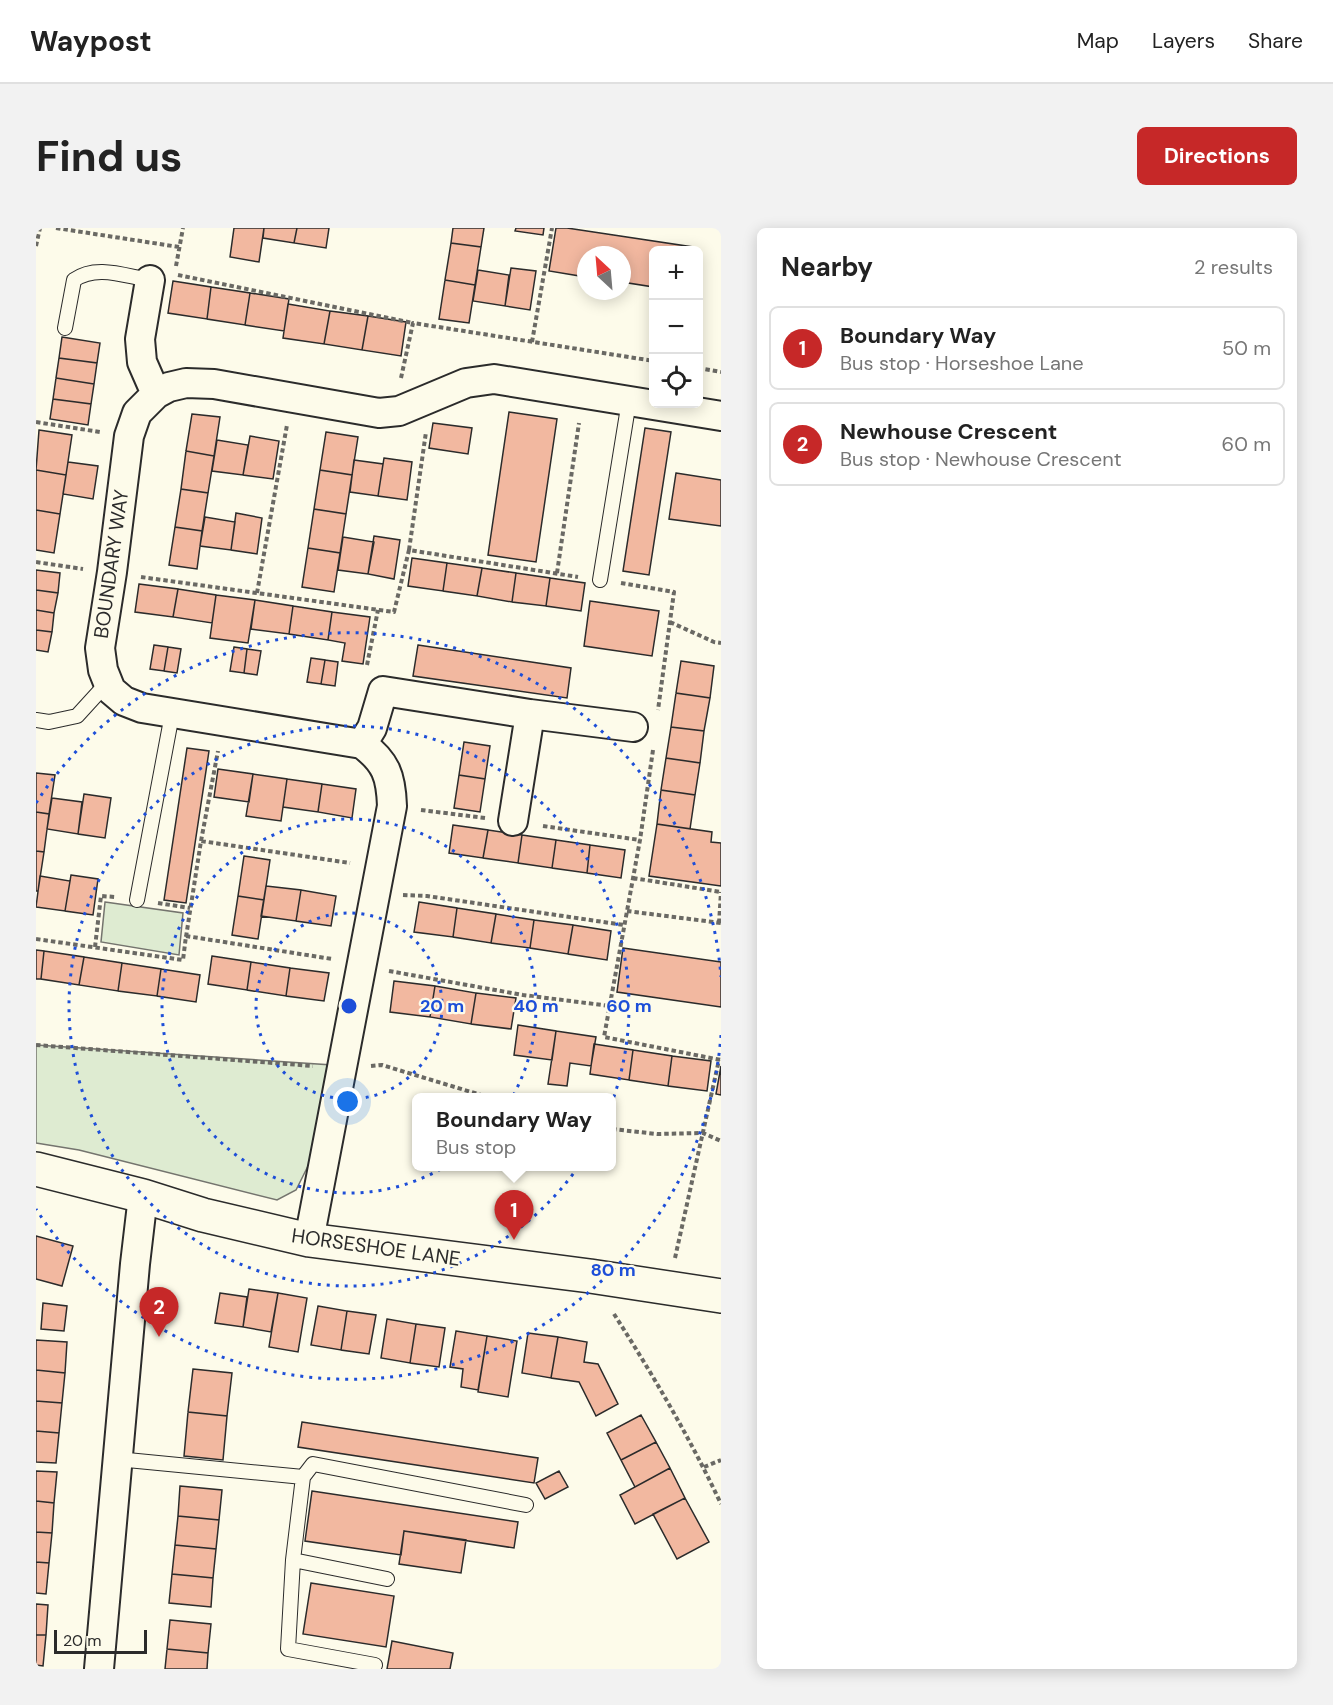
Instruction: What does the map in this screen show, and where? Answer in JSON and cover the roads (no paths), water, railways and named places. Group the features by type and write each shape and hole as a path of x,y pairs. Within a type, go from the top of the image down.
{"street":[{"path":"156,394 142,362 140,339 162,277"},
{"name":"BOUNDARY WAY","path":"108,682 103,670 100,648 129,436 137,413 156,394 169,387 186,383 214,384 379,413 399,411 466,383 494,379 627,413 721,416"},
{"path":"108,682 111,690 124,701 142,708 362,744 375,753 389,775 392,806 309,1240"},
{"path":"362,744 372,728 383,691 530,714 633,727"},
{"path":"513,821 530,714"},
{"name":"HORSESHOE LANE","path":"36,1169 143,1196 203,1215 309,1240 590,1276 721,1296"},
{"path":"99,1669 143,1196"}],"lane":[{"path":"65,328 74,280 84,272 98,271 162,277"},
{"path":"600,580 627,413"},
{"path":"36,720 49,722 77,716 108,682"},
{"path":"137,900 170,724 175,713"},
{"path":"117,1459 303,1477"},
{"path":"375,1665 288,1648 293,1560 303,1477 313,1464 526,1505"},
{"path":"293,1560 387,1579"}],"place":[{"name":"Boundary Way","path":"514,1240"},
{"name":"Newhouse Crescent","path":"159,1337"}]}
